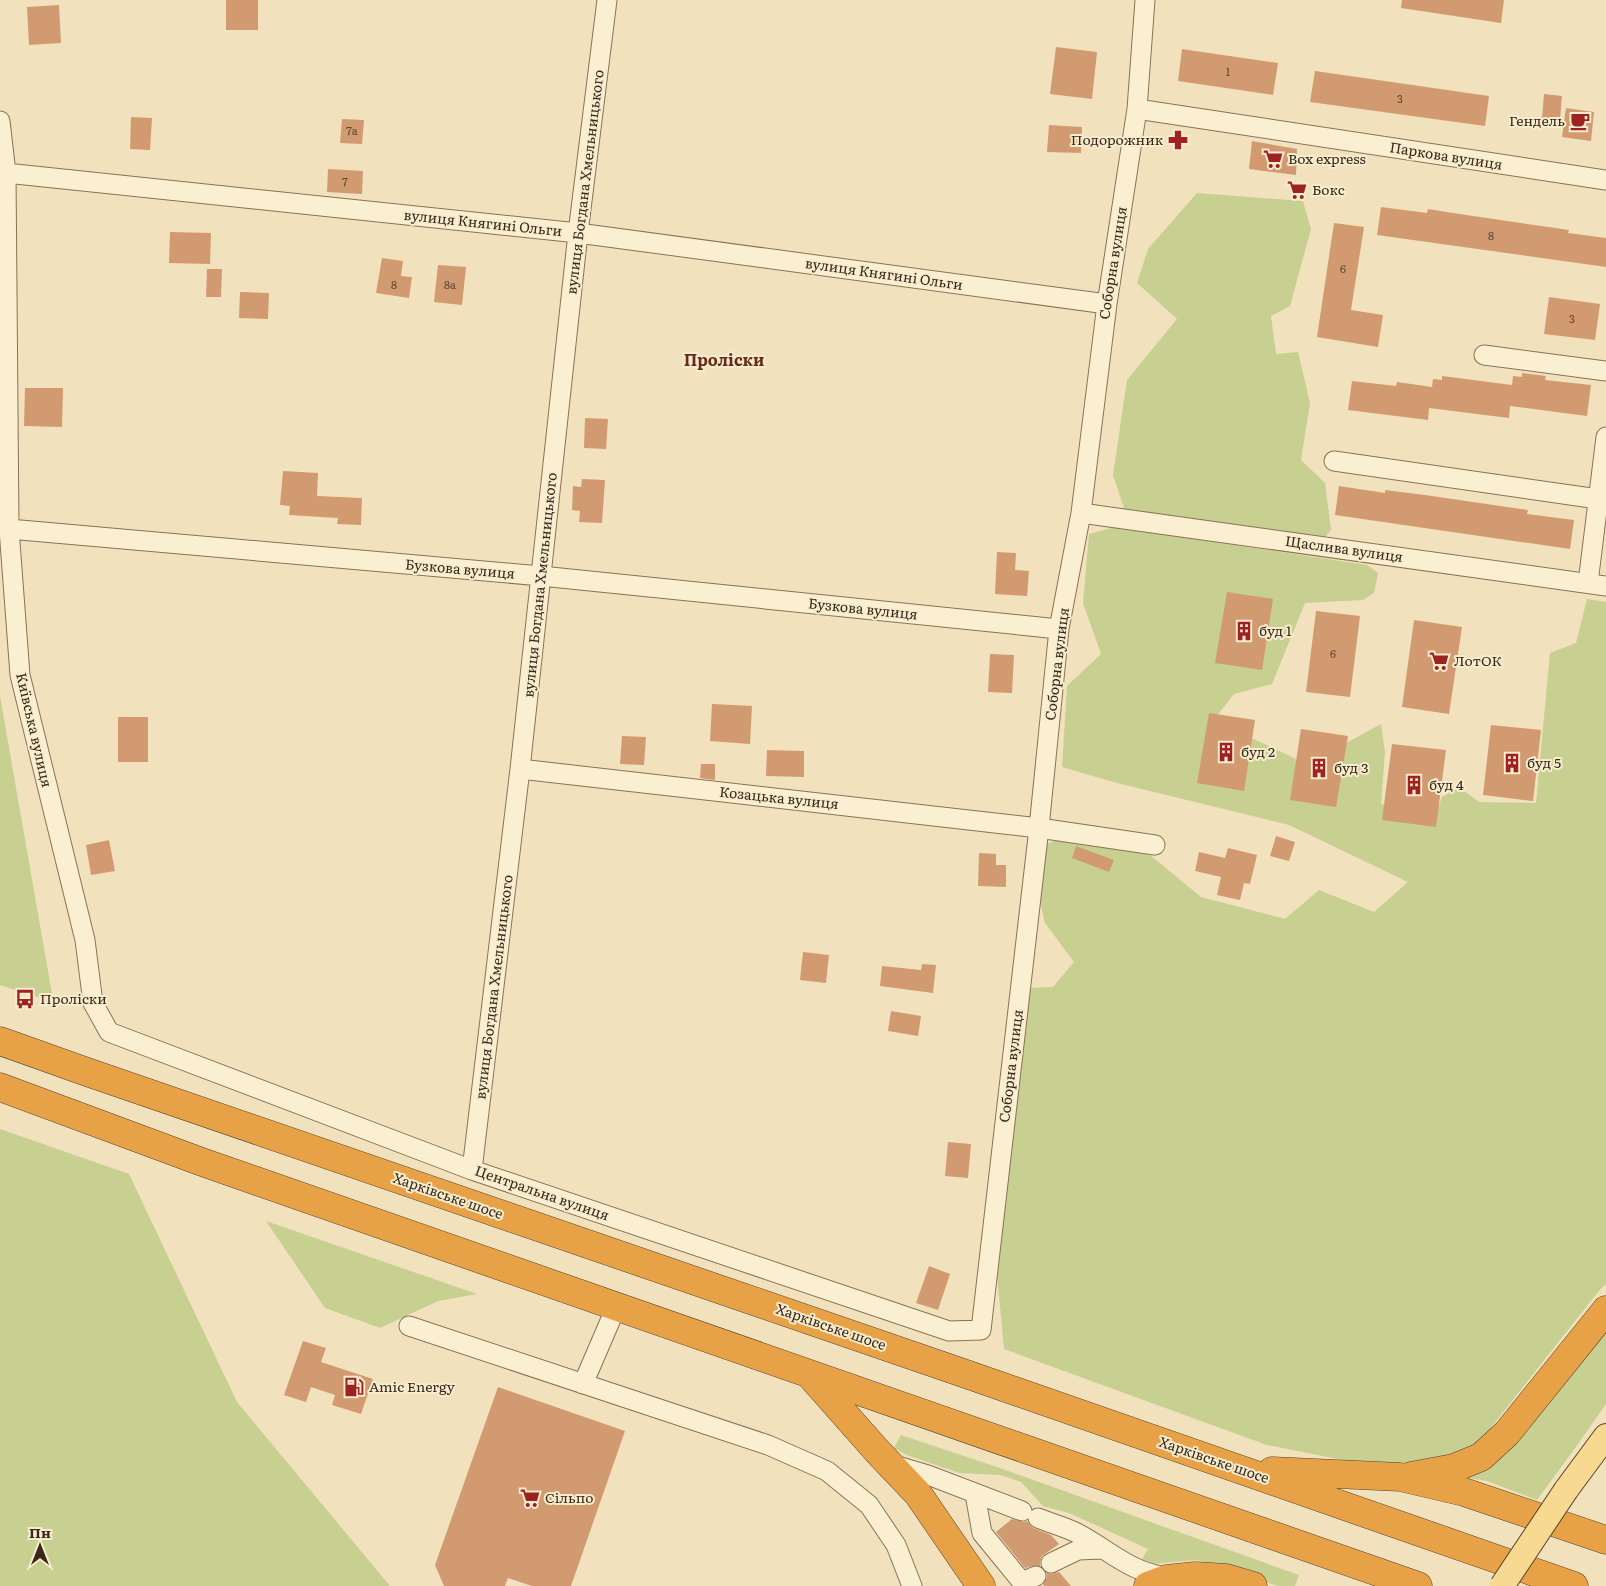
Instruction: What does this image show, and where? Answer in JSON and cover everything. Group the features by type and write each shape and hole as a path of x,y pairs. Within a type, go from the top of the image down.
{"highway":[{"name":"Харківське шосе","path":"0,1041 1574,1586"},
{"path":"0,1086 202,1162 617,1305 1418,1586"},
{"path":"1400,1477 1454,1468 1481,1457 1507,1433 1606,1310"},
{"path":"809,1373 918,1494 982,1586"},
{"path":"1242,1470 1400,1477 1464,1492 1606,1540"},
{"path":"951,1540 959,1586"},
{"path":"1148,1586 1167,1579 1195,1576 1226,1578 1253,1586"}],"main road":[{"path":"1502,1586 1566,1490 1606,1436"}],"street":[{"name":"вулиця Богдана Хмельницького","path":"472,1170 520,769 578,233 607,0"},
{"name":"Соборна вулиця","path":"981,1330 1039,828 1059,629 1081,513 1107,304 1137,109 1145,0"},
{"name":"Паркова вулиця","path":"1137,109 1606,180"},
{"name":"Київська вулиця","path":"0,121 6,173 9,529 20,675 85,940 93,1004 108,1032"},
{"name":"вулиця Княгині Ольги","path":"6,173 578,233 1107,304"},
{"path":"1484,355 1606,371"},
{"path":"1597,584 1598,499 1606,437"},
{"path":"1334,461 1598,499"},
{"name":"Щаслива вулиця","path":"1081,513 1597,584"},
{"name":"Бузкова вулиця","path":"9,529 541,576 1059,629"},
{"name":"Козацька вулиця","path":"520,769 1039,828 1155,845"},
{"name":"Центральна вулиця","path":"108,1032 472,1170 949,1331 981,1330"},
{"path":"583,1384 617,1305"},
{"path":"409,1326 768,1445 827,1471 869,1505 896,1545 912,1586"},
{"path":"890,1463 990,1498 1076,1533 1136,1569 1156,1576 1183,1577"},
{"path":"975,1494 982,1534 1012,1578 1022,1582 1036,1576"},
{"path":"1051,1563 1078,1550 1101,1549"}],"green space":[{"path":"1197,193 1303,201 1311,229 1290,306 1271,316 1276,354 1298,352 1310,403 1301,460 1325,483 1331,530 1321,542 1125,511 1113,475 1127,380 1177,319 1137,283 1148,249"},
{"path":"1115,527 1367,565 1378,573 1374,593 1363,600 1305,603 1272,684 1234,694 1206,730 1254,739 1328,774 1339,747 1381,724 1385,753 1381,804 1437,811 1442,797 1459,787 1479,802 1536,803 1550,653 1576,643 1587,599 1606,602 1606,1284 1478,1444 1440,1463 1358,1463 1267,1445 1004,1349 997,1274 1028,988 1053,987 1074,962 1045,923 1038,892 1046,844 1062,838 1150,855 1201,897 1285,919 1319,890 1374,912 1408,882 1289,825 1113,782 1062,767 1067,686 1101,654 1083,603 1089,534"},
{"path":"0,696 52,994 37,997 0,985"},
{"path":"0,1129 129,1174 237,1402 390,1586 0,1586"},
{"path":"266,1221 477,1294 438,1301 380,1328 325,1308"},
{"path":"1606,1324 1606,1404 1537,1500 1487,1481 1458,1476"},
{"path":"901,1435 994,1466 1299,1575 1295,1586 1278,1586 1197,1560 1153,1564 1142,1559 1148,1549 1069,1513 1043,1506 1021,1482 1000,1475 959,1473 907,1455 894,1448"}],"building":[{"path":"226,0 258,0 258,30 226,30"},
{"path":"1402,0 1504,0 1501,23 1401,8"},
{"path":"59,5 61,43 29,45 27,7"},
{"path":"1056,47 1097,52 1092,99 1050,94"},
{"path":"1182,49 1278,63 1273,95 1178,81"},
{"path":"1315,71 1489,96 1485,126 1310,102"},
{"path":"1544,94 1562,96 1560,119 1542,118"},
{"path":"1566,108 1594,112 1591,141 1562,137"},
{"path":"131,117 152,118 150,150 130,149"},
{"path":"342,119 364,120 362,144 340,143"},
{"path":"1049,125 1082,127 1081,153 1047,152"},
{"name":"Box express","path":"1252,141 1297,149 1296,175 1249,169"},
{"path":"328,169 363,171 362,194 327,192"},
{"path":"1381,207 1427,213 1428,209 1569,230 1568,233 1606,238 1606,267 1377,235"},
{"path":"1334,223 1364,227 1351,310 1383,315 1378,347 1317,337"},
{"path":"170,232 211,233 210,264 169,263"},
{"path":"382,258 403,261 401,276 412,277 409,298 376,293"},
{"path":"438,265 466,267 462,305 434,302"},
{"path":"207,269 222,269 221,297 206,297"},
{"path":"240,292 269,293 268,319 239,318"},
{"path":"1549,297 1600,304 1595,340 1544,334"},
{"path":"1522,373 1546,376 1545,380 1591,385 1587,416 1510,406 1509,418 1429,408 1428,420 1348,410 1352,381 1396,386 1397,382 1432,387 1433,379 1442,380 1442,376 1512,385 1513,376 1522,377"},
{"path":"25,388 63,388 62,427 24,426"},
{"path":"585,418 608,419 606,449 584,448"},
{"path":"283,471 318,473 317,496 362,498 361,525 337,524 338,518 289,515 290,506 280,505"},
{"path":"582,479 605,480 602,523 579,522 580,511 572,510 573,486 581,487"},
{"path":"1339,486 1385,493 1385,490 1425,495 1528,510 1527,514 1574,520 1570,549 1335,515"},
{"path":"997,552 1016,553 1015,570 1029,571 1027,596 995,594"},
{"name":"буд 1","path":"1227,592 1273,599 1262,670 1215,663"},
{"path":"1316,611 1360,616 1350,697 1306,692"},
{"path":"1414,620 1462,627 1449,714 1402,707"},
{"path":"990,654 1014,655 1012,693 988,692"},
{"path":"712,704 752,706 750,744 710,741"},
{"name":"буд 2","path":"1209,713 1255,720 1244,791 1197,783"},
{"path":"118,717 148,717 148,762 118,762"},
{"name":"буд 5","path":"1491,725 1541,730 1533,801 1483,795"},
{"name":"буд 3","path":"1301,729 1348,736 1336,807 1290,800"},
{"path":"622,736 646,737 644,765 620,764"},
{"name":"буд 4","path":"1392,744 1446,750 1436,827 1382,820"},
{"path":"767,750 804,751 804,777 766,776"},
{"path":"701,764 715,764 715,780 700,778"},
{"path":"1276,836 1295,842 1289,861 1270,856"},
{"path":"109,840 115,871 91,875 86,845"},
{"path":"1076,846 1114,860 1109,872 1072,858"},
{"path":"1228,848 1257,855 1250,884 1244,883 1240,900 1217,895 1221,877 1195,871 1199,852 1225,858"},
{"path":"979,853 996,854 996,865 1006,865 1006,887 978,886"},
{"path":"803,952 829,955 826,983 800,980"},
{"path":"922,964 936,965 933,993 880,986 882,966 921,970"},
{"path":"891,1011 921,1016 918,1036 888,1031"},
{"path":"948,1142 971,1144 968,1178 945,1176"},
{"path":"929,1266 950,1274 938,1310 916,1303"},
{"path":"303,1341 326,1348 321,1362 373,1379 361,1414 332,1405 335,1395 311,1387 306,1402 284,1395"},
{"name":"Сільпо","path":"498,1387 625,1431 571,1586 532,1586 508,1578 505,1586 444,1586 435,1565"},
{"path":"1012,1519 1023,1522 1027,1521 1033,1528 1051,1535 1059,1544 1042,1556 1040,1566 1025,1568 996,1532"},
{"path":"1059,1572 1071,1586 1044,1586 1047,1573"}],"place":[{"name":"Гендель","path":"1580,121"},
{"name":"Подорожник","path":"1178,140"},
{"name":"Box express","path":"1273,159"},
{"name":"Бокс","path":"1297,190"},
{"name":"буд 1","path":"1244,631"},
{"name":"ЛотОК","path":"1439,661"},
{"name":"буд 2","path":"1226,752"},
{"name":"буд 5","path":"1512,763"},
{"name":"буд 3","path":"1319,768"},
{"name":"буд 4","path":"1414,785"},
{"name":"Проліски","path":"25,999"},
{"name":"Amic Energy","path":"354,1387"},
{"name":"Сільпо","path":"530,1498"}],"district":[{"name":"Проліски","path":"724,360"}]}
